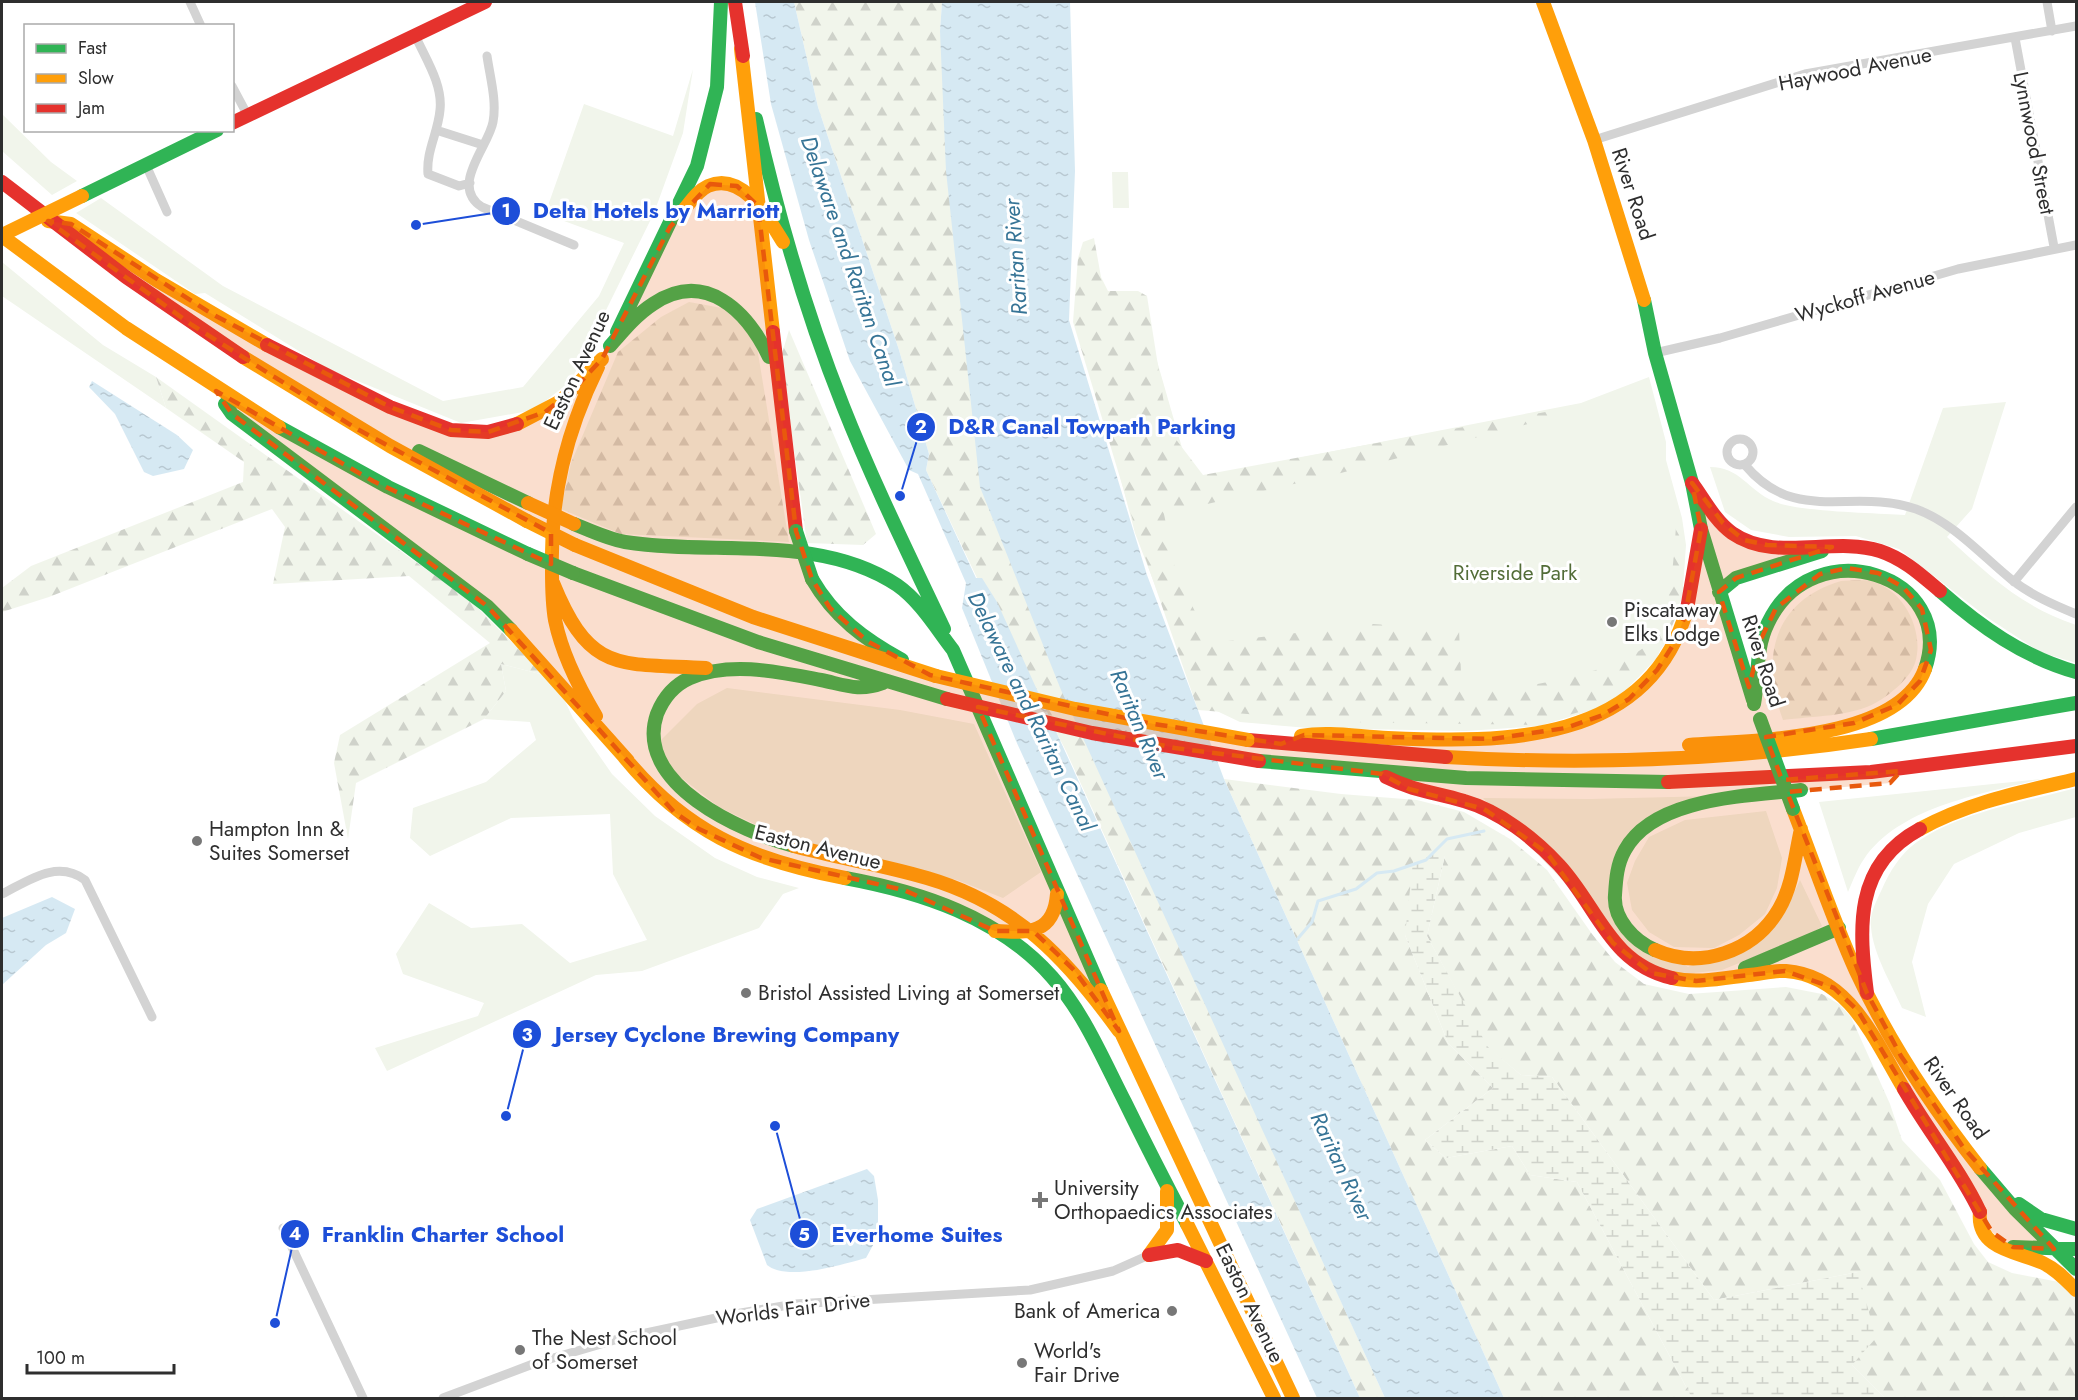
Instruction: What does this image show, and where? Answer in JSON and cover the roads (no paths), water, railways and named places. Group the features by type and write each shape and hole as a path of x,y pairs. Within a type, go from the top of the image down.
{"main road":[{"path":"234,122 415,35 469,5 485,2"},
{"name":"Easton Avenue","path":"721,2 717,87 697,166 670,227 573,422 556,484 552,525 556,623 574,675 603,729 627,762 648,787 674,812 699,830 730,845 788,866 904,890 954,910 995,931 1041,966 1073,1006 1206,1261 1274,1398"},
{"name":"Easton Avenue","path":"735,2 741,49 771,184 818,337 858,444 953,650 1119,1031 1293,1398"},
{"name":"River Road","path":"1543,2 1594,141 1641,286 1655,353 1692,483 1701,529 1719,592 1760,719 1839,928 1867,993 1929,1100 1997,1186 2054,1249 2076,1269"},
{"path":"741,49 776,375 796,531 812,579 830,608 850,629 933,675"},
{"path":"213,132 2,236 109,319 216,391 373,481 573,573 757,642 883,682 1092,733 1259,761 1382,774 1488,781 1631,784 1737,782 1901,771 2076,746"},
{"path":"2,182 48,221 192,325 422,466 575,545 750,618 871,659 933,675 1075,709 1248,740 1462,759 1645,759 1729,754 1837,743 1948,727 2076,703"},
{"path":"670,227 710,184 726,183 737,186 758,206 793,259"},
{"path":"48,221 71,224 156,280 274,349 390,407 450,430 488,432 506,429 525,421 561,401 602,360"},
{"path":"610,346 636,318 662,299 690,292 704,293 730,303 742,312 759,334 776,375"},
{"path":"296,390 528,503 574,524 624,542 820,555 854,563 883,576 909,595 953,650"},
{"path":"216,391 232,414 487,606 534,652 627,762"},
{"path":"1692,483 1723,523 1744,540 1767,546 1870,548 1897,558 2003,642 2044,663 2076,672"},
{"path":"1281,744 1304,735 1492,739 1542,733 1603,715 1640,689 1657,670 1675,642 1685,616 1701,529"},
{"path":"1719,592 1736,578 1832,547"},
{"path":"1645,759 1660,748 1811,731 1854,723 1884,712 1910,694 1926,666 1930,637 1922,609 1903,587 1878,573 1847,568 1814,577 1787,595 1768,622 1756,659 1758,687 1755,704"},
{"path":"553,583 570,626 595,651 625,664 722,669 780,675 866,689 883,682"},
{"path":"722,669 703,672 676,686 665,698 658,713 654,728 654,746 668,776 679,787 712,811 752,833 786,846 936,880 982,900 1033,931 1074,970 1119,1031"},
{"path":"1801,829 1787,892 1776,914 1755,937 1734,951 1701,960 1672,959 1647,948 1622,921 1614,893 1618,865 1632,838 1654,821 1690,808 1731,798 1890,783 1901,771"},
{"path":"1382,774 1409,789 1466,801 1518,828 1559,866 1613,943 1640,967 1665,978 1710,980 1729,975 1839,928"},
{"path":"1867,993 1860,929 1863,903 1872,877 1894,846 1911,832 1936,818 2076,779"},
{"path":"995,931 1033,931 1045,925 1057,908 1058,891"},
{"path":"1729,975 1773,971 1799,972 1824,982 1852,1002 1923,1122 1963,1177 1992,1232 2006,1244 2031,1250 2076,1249"},
{"path":"1149,1255 1160,1244 1167,1230 1167,1185"},
{"path":"1997,1186 2041,1219 2076,1229"},
{"path":"1980,1212 1979,1221 1994,1246 2011,1255 2045,1264 2076,1290"},
{"path":"2054,1249 2076,1238"},
{"path":"1149,1255 1173,1250 1188,1251 1206,1261"}],"street":[{"path":"190,2 200,24"},
{"path":"2047,2 2052,31 2076,26"},
{"name":"Haywood Avenue","path":"1594,141 1805,74 2052,31"},
{"path":"415,35 439,94 440,110 427,158 428,174 459,186 470,183"},
{"name":"Lynnwood Street","path":"2015,39 2054,248"},
{"path":"487,56 494,120 476,160 470,183 474,198 482,207 574,245"},
{"path":"234,90 248,116"},
{"path":"436,129 483,145"},
{"path":"146,165 166,212"},
{"name":"Wyckoff Avenue","path":"1655,353 1720,338 1958,269 2076,245"},
{"path":"1745,465 1768,488 1793,498 1895,504 1934,516 1948,525 2014,582 2045,602 2076,614"},
{"path":"2014,582 2076,507"},
{"path":"2,894 51,871 69,870 85,880 152,1017"},
{"path":"284,1228 363,1398"},
{"name":"Worlds Fair Drive","path":"443,1398 533,1364 635,1334 692,1322 795,1304 1030,1290 1113,1271 1149,1255"}],"water":[{"name":"Delaware and Raritan Canal","path":"755,2 794,2 818,107 899,350 929,454 926,470 976,578 982,578 997,602 1360,1398 1317,1398 1016,741 962,608 966,583 918,474 909,470 850,361 809,240 771,104"},
{"name":"Raritan River","path":"942,2 1070,2 1075,171 1069,320 1147,575 1224,779 1504,1398 1385,1398 1061,690 980,487 946,171 940,31"},
{"path":"92,381 177,435 193,450 184,469 153,476 144,472 115,414 89,387"},
{"path":"52,897 75,909 66,933 46,945 2,985 2,918"},
{"path":"867,1169 874,1176 878,1200 878,1236 866,1258 801,1272 776,1270 767,1265 750,1220 757,1209"}],"waterway":[{"path":"1294,943 1312,922 1318,901 1356,889 1377,873 1394,871 1426,860 1447,839 1484,831"}],"place":[{"name":"Delta Hotels by Marriott","path":"416,225"},
{"name":"D&R Canal Towpath Parking","path":"900,496"},
{"name":"Piscataway Elks Lodge","path":"1612,622"},
{"name":"Hampton Inn & Suites Somerset","path":"197,841"},
{"name":"Bristol Assisted Living at Somerset","path":"746,993"},
{"name":"Jersey Cyclone Brewing Company","path":"506,1116"},
{"name":"Everhome Suites","path":"775,1126"},
{"name":"University Orthopaedics Associates","path":"1040,1200"},
{"name":"Bank of America","path":"1172,1311"},
{"name":"Franklin Charter School","path":"275,1323"},
{"name":"The Nest School of Somerset","path":"520,1350"},
{"name":"World's Fair Drive","path":"1022,1363"}],"park label":[{"name":"Riverside Park","path":"1515,573"}]}
